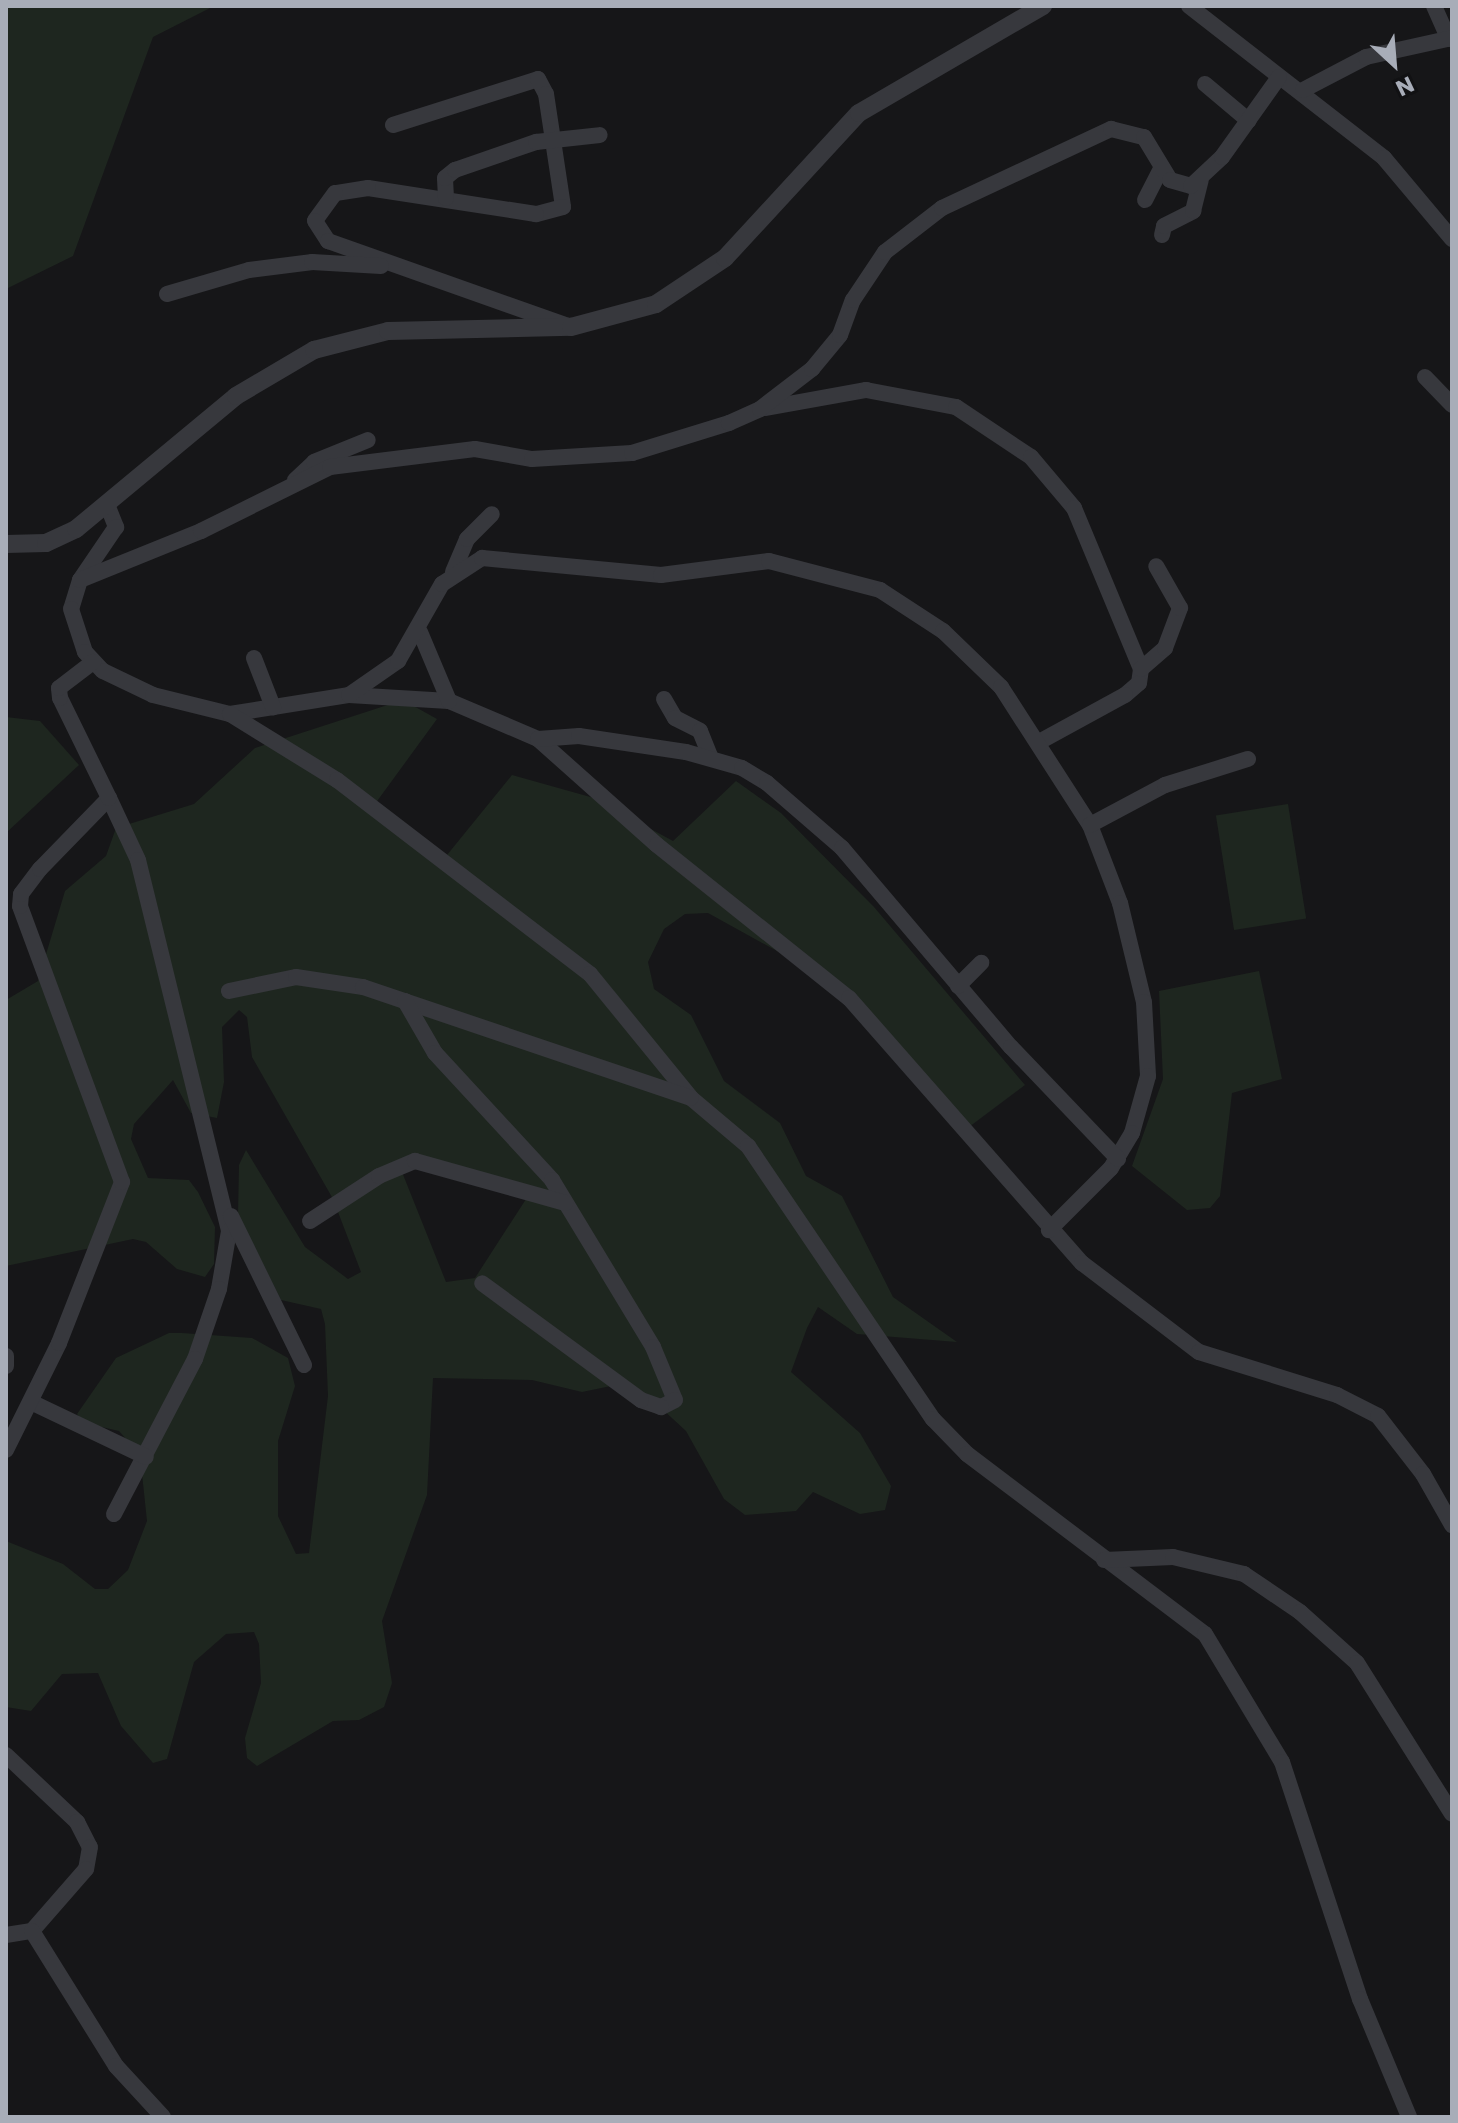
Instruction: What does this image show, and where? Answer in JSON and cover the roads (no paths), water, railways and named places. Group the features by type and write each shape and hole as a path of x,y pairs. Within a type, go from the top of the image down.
{"street":[{"path":"6,544 62,538 108,507 236,396 314,350 388,331 571,327 631,314 680,291 725,258 859,113 1043,6"},
{"path":"1190,6 1279,77 1303,90 1413,187 1452,239"},
{"path":"1303,90 1366,57 1451,39 1434,6"},
{"path":"1162,235 1164,226 1193,211 1201,180 1249,121 1279,77"},
{"path":"393,125 528,78 538,79 546,94 563,207 536,214 446,198 349,189 317,210 315,221 328,241 571,327"},
{"path":"1205,84 1249,121"},
{"path":"760,409 831,349 858,291 891,245 942,208 1111,129 1144,137 1175,183 1201,180"},
{"path":"446,198 445,178 455,170 551,139 600,135"},
{"path":"1145,200 1162,167"},
{"path":"167,294 249,270 312,262 403,269"},
{"path":"1425,377 1452,405"},
{"path":"80,580 330,467 439,452 503,450 532,459 632,453 760,409 888,390 956,407 1031,457 1074,508 1141,669 1139,683 1125,695 1039,742"},
{"path":"293,485 314,462 368,440"},
{"path":"108,507 116,527 80,580 73,619 93,662 126,686 230,714 337,780 542,932 617,1003 691,1098 748,1146 933,1419 967,1454 1103,1560 1171,1603 1205,1634 1260,1720 1296,1796 1360,1999 1409,2117"},
{"path":"349,695 398,661 420,632 467,539 492,514"},
{"path":"453,572 491,557 661,575 769,561 853,580 880,590 943,631 1001,687 1090,825 1120,903 1144,1002 1148,1076 1143,1106 1118,1159 1049,1230"},
{"path":"1141,669 1165,648 1180,608 1156,566"},
{"path":"420,632 449,701"},
{"path":"254,658 273,707"},
{"path":"93,662 59,688 60,698 138,860 227,1207 304,1365"},
{"path":"230,714 349,695 449,701 538,739 657,845 742,907 849,998 1049,1230 1199,1352 1337,1395 1378,1416 1423,1474 1452,1525"},
{"path":"664,699 675,718 700,731 711,758"},
{"path":"538,739 579,736 711,758 767,783 823,830 958,986 1118,1159"},
{"path":"1090,825 1165,785 1248,759"},
{"path":"6,1449 33,1403 111,1221 122,1182 26,934 21,894 109,798"},
{"path":"958,986 981,963"},
{"path":"229,991 296,977 363,987 691,1098"},
{"path":"405,1001 435,1053 529,1150 565,1203 653,1347 675,1390 671,1404 641,1400 482,1283"},
{"path":"310,1221 379,1176 415,1161 565,1203"},
{"path":"114,1514 195,1359 219,1289 227,1207"},
{"path":"6,1356 6,1366"},
{"path":"33,1403 146,1457"},
{"path":"1103,1560 1173,1557 1244,1574 1300,1612 1357,1663 1452,1814"},
{"path":"6,1755 77,1822 90,1847 86,1869 32,1931 6,1935"},
{"path":"32,1931 116,2066 163,2117"}]}
